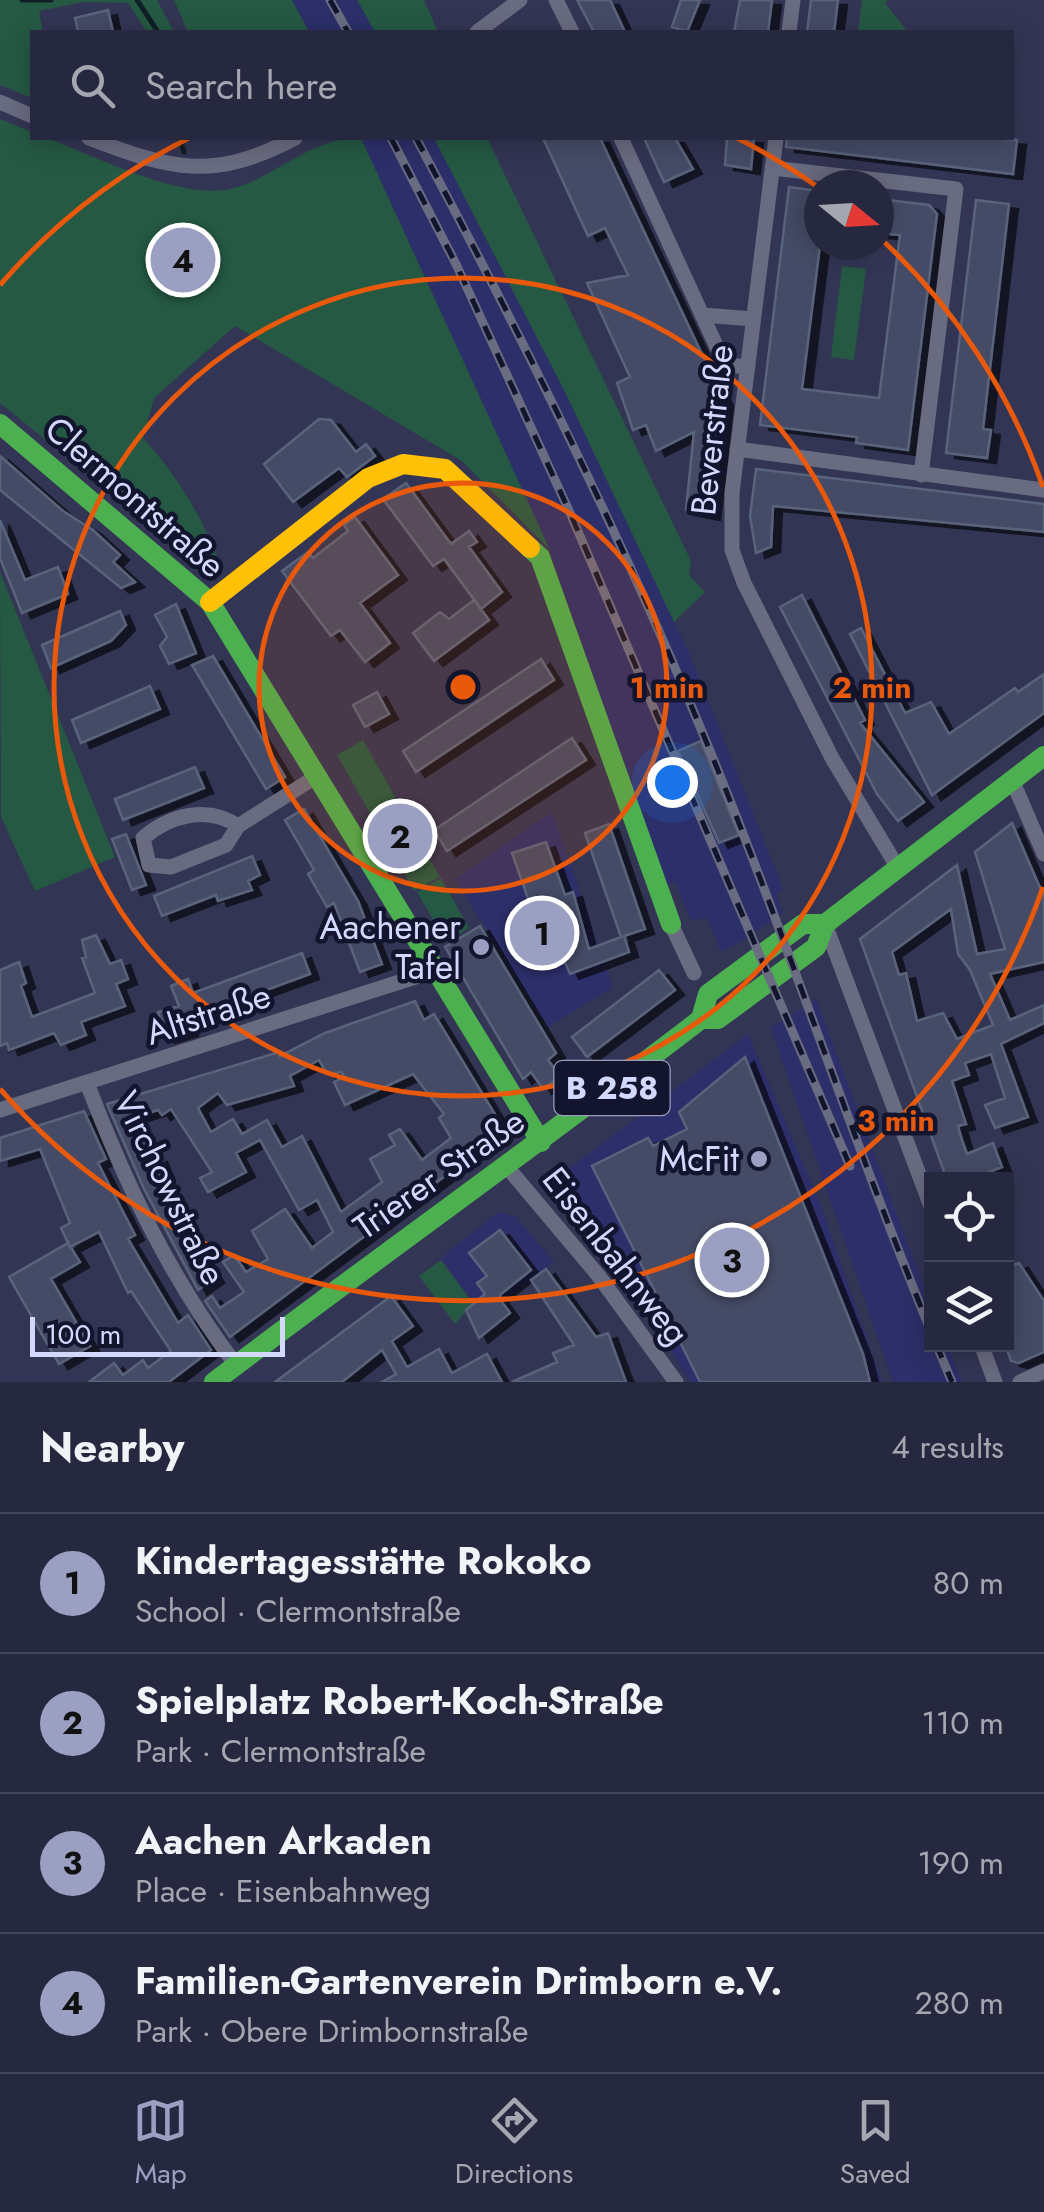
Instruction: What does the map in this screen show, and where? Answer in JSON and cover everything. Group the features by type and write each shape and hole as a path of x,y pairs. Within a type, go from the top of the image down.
{"street":[{"path":"480,30 520,0"},
{"path":"556,0 571,30"},
{"path":"789,30 793,0"},
{"path":"0,102 30,115"},
{"path":"95,140 180,169 246,161 291,140"},
{"path":"622,140 725,365 748,366"},
{"name":"Beverstraße","path":"776,140 738,449 732,550 744,582 832,758 898,868"},
{"path":"772,168 956,189 921,476"},
{"path":"703,315 753,319"},
{"name":"Clermontstraße","path":"0,425 210,602 541,1142"},
{"path":"738,449 1044,490"},
{"path":"210,602 368,478 403,464 445,469 540,557 671,924 694,974"},
{"name":"B 258","path":"826,924 1044,756"},
{"path":"238,826 213,812 195,813 153,829 142,838 142,847 149,865 170,867 226,845 238,826 318,776"},
{"path":"1012,780 1044,854"},
{"path":"826,924 924,1187"},
{"name":"Trierer Straße","path":"214,1382 425,1222 508,1168 701,1019 718,1019 799,959 816,946 826,924"},
{"name":"Altstraße","path":"0,1110 434,971"},
{"name":"Virchowstraße","path":"87,1084 154,1242 194,1309 236,1365"},
{"name":"Eisenbahnweg","path":"508,1168 598,1275 676,1382"},
{"path":"984,1352 995,1382"},
{"path":"1020,1382 1044,1371"}],"shaded area":[{"path":"292,0 357,0 374,30 308,30"},
{"path":"362,140 435,140 565,392 689,653 783,889 776,894 783,913 737,944 721,951 707,918 691,920 675,882 665,886 550,550"},
{"path":"552,812 613,987 548,1027 455,879"},
{"path":"816,999 924,1286 924,1352 950,1352 962,1382 893,1382 771,1028"},
{"path":"748,1034 821,1206 882,1382 691,1382 671,1351 658,1311 559,1183 563,1173"},
{"path":"499,1212 516,1217 554,1262 484,1316 440,1258"}],"green space":[{"path":"0,0 157,0 173,30 146,30 128,3 83,2 39,11 43,30 30,30 30,97 0,85"},
{"path":"174,0 292,0 308,30 187,30"},
{"path":"357,0 424,0 437,30 374,30"},
{"path":"862,0 888,0 885,3 906,30 858,30"},
{"path":"0,119 30,131 30,140 52,140 159,181 205,191 242,186 323,145 362,140 550,550 462,461 235,326 154,398 143,438 198,516 222,569 219,577 202,574 151,525 0,403"},
{"path":"435,140 488,140 691,561 689,575 705,592 674,622 565,392"},
{"path":"842,266 866,269 854,360 831,357"},
{"path":"0,572 115,857 35,891 1,817"},
{"path":"363,740 440,877 414,891 337,755"},
{"path":"441,878 469,928 446,942 417,892"},
{"path":"441,1260 473,1303 455,1324 419,1276"}],"building":[{"path":"577,0 610,0 624,30 593,30"},
{"path":"681,0 700,0 688,30 672,27"},
{"path":"740,0 772,0 768,30 734,30"},
{"path":"811,0 838,0 834,30 807,30"},
{"path":"108,10 113,30 78,30 75,18"},
{"path":"544,140 601,140 724,401 711,515 686,510 694,432 656,451 646,425 633,430 617,383 630,377 587,283 628,275 605,228 588,236"},
{"path":"645,140 676,140 693,169 664,182"},
{"path":"727,140 754,140 751,169 725,165"},
{"path":"787,140 1017,140 1013,174 786,147"},
{"path":"789,187 804,189 804,260 818,260 802,389 879,398 900,235 894,234 894,201 929,205 937,214 908,450 856,443 857,437 760,425"},
{"path":"976,200 1009,204 983,429 991,430 987,458 946,453"},
{"path":"319,419 331,420 356,452 366,444 375,456 347,477 339,468 293,502 264,464"},
{"path":"0,456 120,555 113,562 135,582 121,588 0,490"},
{"path":"756,469 1044,504 1044,532 773,506 771,547 756,553 750,516"},
{"path":"406,483 451,544 469,531 477,542 469,547 502,592 481,609 444,559 433,566 383,499"},
{"path":"355,517 398,575 360,603 390,643 365,662 340,630 331,636 282,571 308,552 313,558 348,531 344,525"},
{"path":"0,520 25,580 58,567 68,594 22,613 0,558"},
{"path":"802,595 865,720 860,723 924,802 898,821 877,794 780,607"},
{"path":"474,600 489,620 434,661 413,633 440,612 449,619"},
{"path":"176,604 196,653 169,664 160,646 167,637 155,615"},
{"path":"120,611 126,625 111,641 51,668 42,645"},
{"path":"861,628 905,713 931,702 949,734 1015,688 1018,692 1044,674 1044,713 932,795 850,634"},
{"path":"213,656 285,777 266,789 192,665"},
{"path":"541,659 554,680 416,772 403,751"},
{"path":"150,686 160,709 81,743 72,720"},
{"path":"377,692 389,714 365,727 353,705"},
{"path":"572,738 586,760 447,851 434,830"},
{"path":"701,741 739,835 719,843 678,751"},
{"path":"195,767 204,788 123,820 115,799"},
{"path":"304,809 358,901 382,964 360,972 334,903 327,907 308,874 314,870 285,820"},
{"path":"1012,823 1044,897 1044,962 990,974 1010,1020 1044,1005 1044,1023 1001,1044 1028,1117 995,1128 985,1105 1005,1098 991,1054 965,1063 969,1075 952,1081 966,1124 958,1126 967,1154 993,1143 1002,1167 989,1172 944,1172 860,939 957,865 977,954 1005,949 975,852","holes":["951,909 958,954 970,970 993,1025 957,1039 943,1013 917,1021 906,973 899,975 892,952"]},
{"path":"609,824 645,929 624,936 629,952 570,974 547,920 513,932 509,921 531,907 512,853 546,842 565,895 573,892 589,949 621,937 585,833"},
{"path":"126,834 146,885 132,890 112,839"},
{"path":"252,856 260,875 248,881 252,890 218,901 216,895 162,916 154,896"},
{"path":"480,926 556,1053 548,1060 560,1076 543,1089 531,1072 523,1079 445,947"},
{"path":"96,935 110,964 121,960 128,979 116,984 125,1006 81,1022 86,1035 61,1045 54,1033 9,1050 7,1043 0,1046 0,970 19,962 26,983 21,986 32,1017 95,993 82,958 86,957 82,940"},
{"path":"302,953 310,974 185,1020 189,1031 166,1038 158,1012 179,1006 171,986 188,979 193,993"},
{"path":"659,970 675,990 587,1057 572,1037"},
{"path":"415,1001 424,1020 434,1014 505,1131 230,1337 205,1301 212,1296 220,1308 244,1292 223,1262 234,1255 246,1272 268,1259 252,1231 285,1209 312,1248 333,1232 317,1200 299,1210 260,1140 236,1153 246,1172 208,1192 200,1178 212,1172 171,1109 162,1115 158,1110 136,1117 152,1160 158,1157 166,1176 161,1179 172,1204 215,1278 198,1290 144,1189 107,1104 279,1052 280,1056 325,1033","holes":["319,1060 327,1074 342,1072 344,1077 334,1082 345,1105 413,1074 444,1114 439,1118 451,1138 422,1160 400,1129 389,1135 395,1145 370,1159 382,1182 341,1212 302,1136 282,1147 267,1120 242,1134 233,1119 211,1132 198,1108 218,1093 227,1105 294,1086 290,1076"]},
{"path":"745,1057 863,1354 870,1382 700,1382 592,1166 648,1138 653,1146 687,1129 679,1112"},
{"path":"84,1111 106,1159 98,1163 135,1235 128,1239 178,1323 188,1315 211,1350 169,1382 89,1382 114,1363 123,1375 143,1360 148,1368 171,1351 131,1291 128,1293 99,1232 70,1247 61,1228 70,1223 40,1149 0,1161 0,1138"},
{"path":"500,1230 531,1270 499,1298 510,1313 479,1338 466,1310 485,1294 477,1283 487,1276 469,1253"},
{"path":"68,1243 80,1262 51,1279 90,1346 59,1364 9,1277"},
{"path":"1019,1263 1044,1301 1044,1352 1019,1363 1011,1361 1008,1352 1014,1352 1014,1265"},
{"path":"546,1269 596,1337 608,1333 626,1382 512,1382 557,1362 553,1353 574,1345 531,1280"},
{"path":"391,1296 413,1326 392,1341 407,1367 439,1349 452,1373 487,1354 502,1382 382,1382 396,1374 382,1350 342,1382 275,1382"}],"waterway":[{"path":"22,0 51,0"},
{"path":"137,0 157,30"},
{"path":"181,140 184,152"}],"railway":[{"path":"330,0 347,30"},
{"path":"392,140 457,266 571,515 850,1166"},
{"path":"417,140 570,438 675,668 766,892 924,1314"},
{"path":"939,1352 952,1382"}],"traffic: fast":[{"path":"0,424 210,602 541,1142"},
{"path":"530,548 540,557 671,924"},
{"path":"701,1019 718,1019 816,947 825,924 1044,756"},
{"path":"701,1019 708,994 803,924 825,924"},
{"path":"214,1382 701,1019"}],"traffic: slow":[{"path":"210,602 368,478 403,464 445,469 530,548"}],"place":[{"name":"Familien-Gartenverein Drimborn e.V.","path":"183,260"},
{"name":"Spielplatz Robert-Koch-Straße","path":"400,836"},
{"name":"Kindertagesstätte Rokoko","path":"542,933"},
{"name":"Aachener Tafel","path":"481,947"},
{"name":"McFit","path":"759,1159"},
{"name":"Aachen Arkaden","path":"732,1260"}]}
